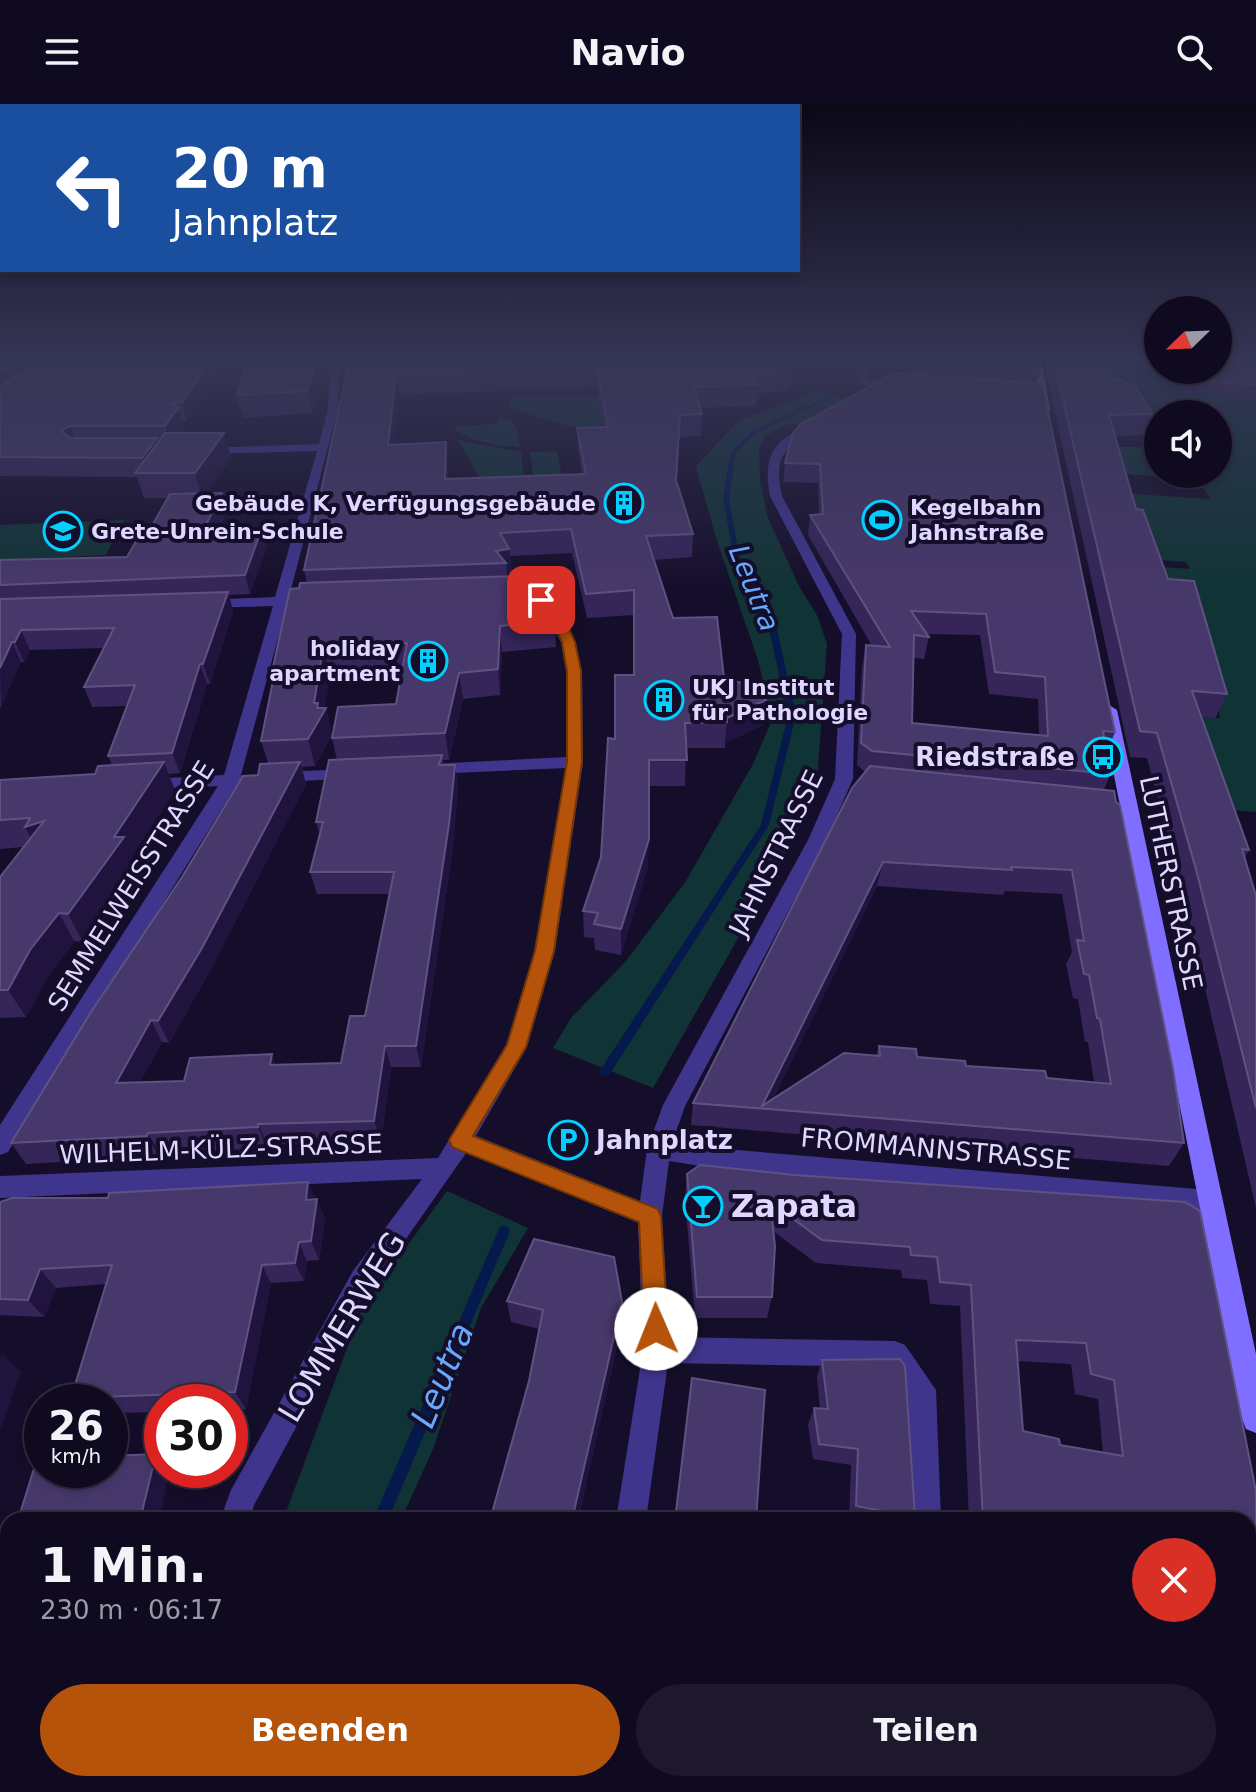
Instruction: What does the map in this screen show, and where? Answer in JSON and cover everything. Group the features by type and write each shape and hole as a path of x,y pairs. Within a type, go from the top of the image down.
{"street":[{"name":"SEMMELWEISSTRASSE","path":"0,1145 231,780 327,436"},
{"name":"JAHNSTRASSE","path":"632,1512 656,1350 650,1216 659,1149 674,1105 852,779 849,634 771,483 777,451 800,436"},
{"path":"192,451 324,447"},
{"name":"LOMMERWEG","path":"237,1512 241,1500 362,1280 445,1168 516,1047 545,951 575,762 574,671 568,642 560,624 541,600 534,595 499,594"},
{"path":"190,604 327,600"},
{"name":"LUTHERSTRASSE","path":"1103,686 1131,809 1208,1201 1256,1419"},
{"path":"411,770 575,762"},
{"path":"127,785 363,773"},
{"path":"1108,806 1131,809"},
{"path":"460,1140 650,1216"},
{"name":"FROMMANNSTRASSE","path":"659,1149 713,1158 1208,1201"},
{"name":"WILHELM-KÜLZ-STRASSE","path":"0,1187 445,1168"},
{"path":"656,1350 895,1354 922,1390 926,1512"}],"green space":[{"path":"465,436 518,436 520,447 494,444"},
{"path":"725,436 765,436 759,448 760,481 768,518 799,586 818,617 827,644 816,794 775,873 653,1088 553,1048 571,1018 626,961 686,881 753,764 772,720 758,660 716,538 696,466"},
{"path":"1232,436 1256,436 1256,812 1209,808 1192,717 1220,718 1195,606 1197,587 1153,583 1148,566 1190,569 1186,562 1150,559 1117,493 1211,499 1203,488 1232,488"},
{"path":"458,440 521,452 525,487 481,480"},
{"path":"1105,447 1144,447 1144,475 1111,473"},
{"path":"557,451 564,487 535,488 530,452"},
{"path":"124,520 106,555 0,560 0,525"},
{"path":"447,1191 528,1228 481,1308 433,1449 405,1512 286,1512 362,1308"}],"building":[{"path":"0,436 157,438 142,458 0,457"},
{"path":"163,436 222,436 195,473 135,473"},
{"path":"333,436 389,436 388,445 446,442 445,479 586,474 579,436 679,436 676,480 693,534 646,536 673,618 717,617 724,678 752,686 766,700 727,718 727,722 685,723 687,760 649,760 649,839 621,929 594,924 598,913 583,911 601,857 608,738 615,739 615,675 634,675 634,590 586,594 571,529 500,533 509,549 496,551 506,563 304,570"},
{"path":"792,436 1053,436 1115,732 1103,731 1110,774 872,751 861,743 866,645 890,647 810,515 823,514 820,464 785,463","holes":["911,611 986,614 995,672 1045,677 1048,736 912,723 914,635 929,637"]},
{"path":"1071,436 1115,436 1136,509 1143,510 1168,579 1194,581 1227,694 1192,691 1249,850 1242,849 1256,896 1256,1108 1197,873 1157,733 1140,731"},
{"path":"222,493 204,529 262,528 245,575 0,585 0,560 127,557 142,531 149,531 170,494"},
{"path":"517,576 555,621 500,626 498,669 459,673 445,733 332,738 338,707 396,704 407,643 323,648 314,703 318,703 317,708 326,708 308,739 261,741 273,681 270,681 290,589 299,588 300,583"},
{"path":"228,592 203,664 200,664 172,753 108,756 135,685 84,687 114,628 21,630 0,668 0,599"},
{"path":"442,755 439,765 455,765 416,1046 385,1046 374,1121 258,1124 258,1127 148,1133 147,1136 11,1143 91,1012 182,877 243,776 258,775 260,764 300,762 202,948 158,1021 151,1020 116,1083 184,1081 190,1058 272,1054 270,1065 341,1063 350,1016 365,1016 394,872 310,872 323,822 316,822 329,760"},
{"path":"164,762 114,837 124,837 68,914 59,913 30,950 8,990 0,990 0,877 44,821 25,827 30,818 0,820 0,780 95,774 98,766"},
{"path":"870,766 1114,791 1116,802 1120,805 1173,1069 1184,1143 693,1103 852,788","holes":["883,862 1012,870 1011,867 1072,870 1084,941 1077,940 1084,974 1089,975 1097,1018 1100,1019 1111,1084 1047,1078 1045,1071 966,1066 965,1061 917,1057 916,1049 879,1046 880,1056 844,1053 762,1106"]},
{"path":"700,1165 794,1175 1185,1202 1200,1211 1256,1491 1256,1512 983,1512 971,1285 940,1282 937,1257 911,1255 910,1247 822,1240 770,1202 775,1246 772,1297 697,1297 687,1174","holes":["1016,1340 1086,1343 1091,1374 1114,1380 1123,1456 1060,1445 1059,1439 1023,1431"]},
{"path":"308,1182 306,1200 317,1199 311,1241 299,1242 295,1263 262,1265 237,1384 144,1384 144,1395 128,1396 128,1384 75,1384 112,1265 40,1269 28,1300 0,1299 0,1202 12,1198 108,1198 109,1193"},
{"path":"534,1239 614,1257 622,1302 574,1512 492,1512 529,1381 543,1310 507,1301"},
{"path":"900,1359 905,1366 915,1512 888,1512 856,1506 858,1449 819,1444 814,1408 828,1409 822,1360"},
{"path":"692,1378 765,1390 757,1512 676,1512"},
{"path":"128,1455 144,1455 144,1488 148,1488 142,1512 20,1512 28,1488 128,1488"}],"waterway":[{"name":"Leutra","path":"605,1072 765,825 792,715 773,629 737,560 726,498 733,453 750,436"},
{"name":"Leutra","path":"383,1512 504,1231"}],"place":[{"name":"Gebäude K, Verfügungsgebäude","path":"624,503"},
{"name":"Kegelbahn Jahnstraße","path":"882,520"},
{"name":"Grete-Unrein-Schule","path":"63,531"},
{"name":"holiday apartment","path":"428,661"},
{"name":"UKJ Institut für Pathologie","path":"664,700"},
{"name":"Riedstraße","path":"1103,757"},
{"name":"Jahnplatz","path":"568,1140"},
{"name":"Zapata","path":"703,1206"}],"route":[{"path":"541,600 560,624 568,642 574,671 575,762 545,951 516,1047 460,1140 650,1216 656,1329"}]}
